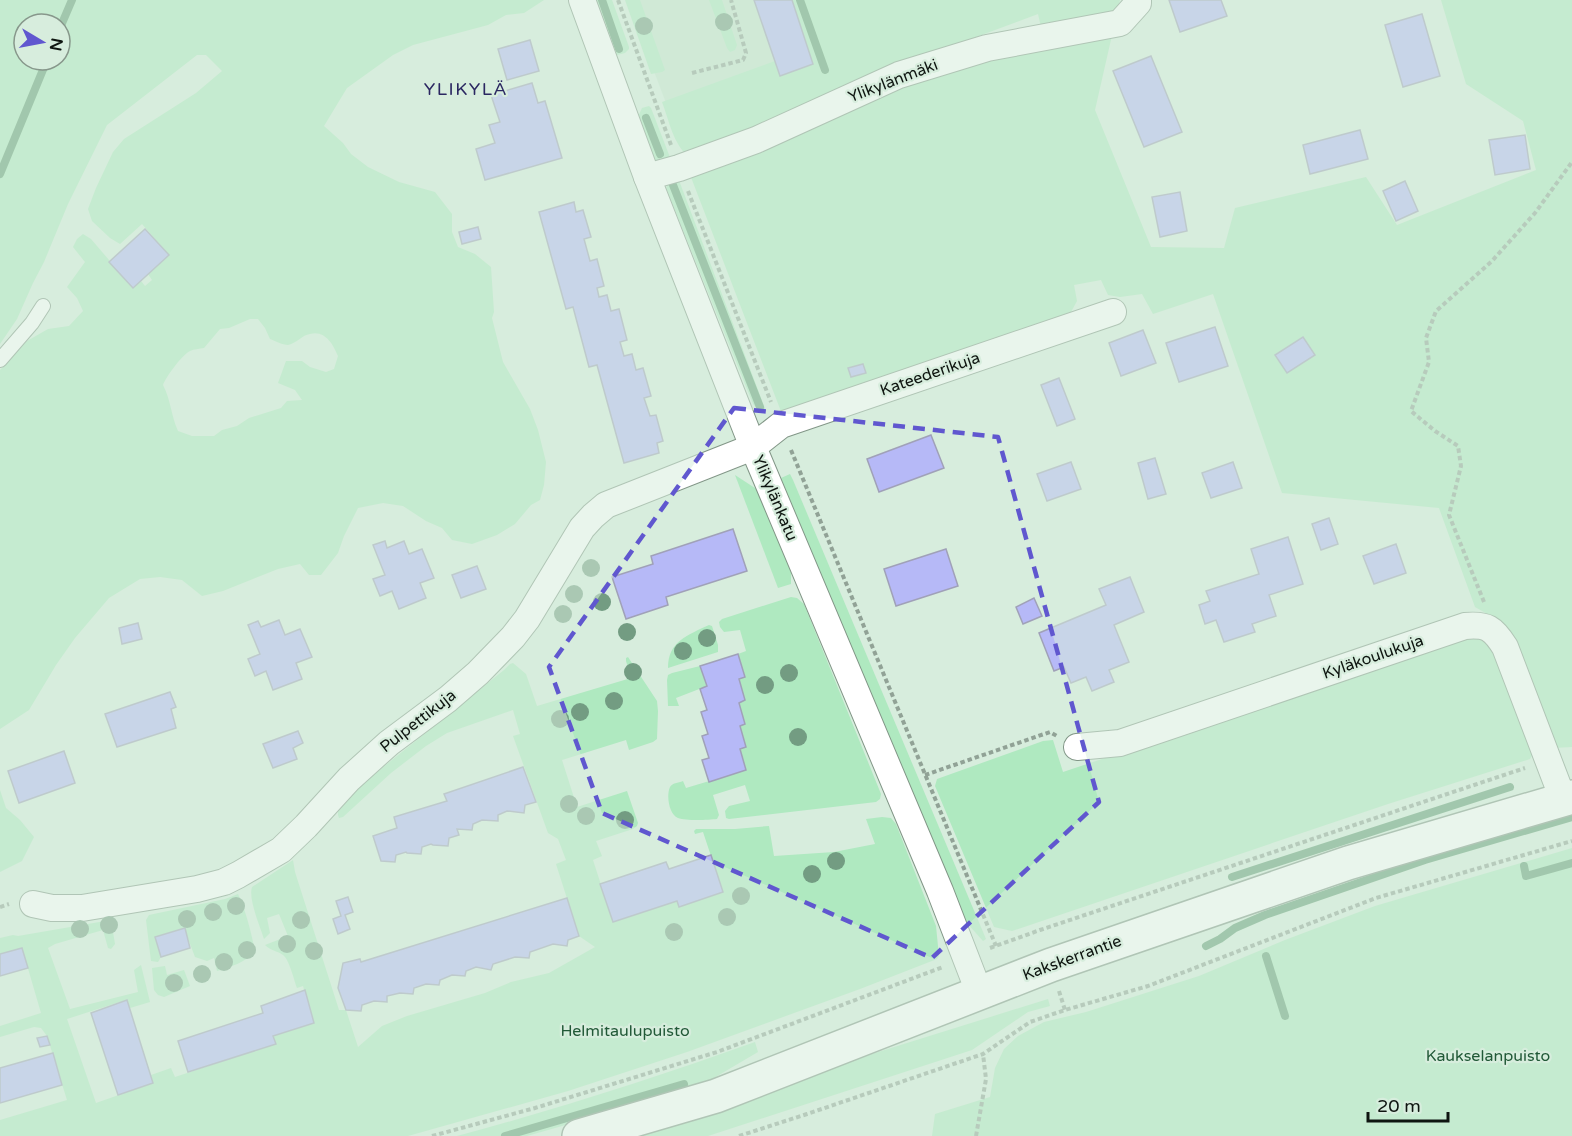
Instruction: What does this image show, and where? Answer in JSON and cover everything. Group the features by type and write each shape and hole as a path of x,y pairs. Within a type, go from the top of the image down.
{"main road":[{"name":"Kakskerrantie","path":"579,1136 716,1096 1051,965 1348,863 1567,798"}],"street":[{"name":"Ylikylänkatu","path":"582,0 647,177 753,447 940,891 979,992"},
{"name":"Ylikylänmäki","path":"647,177 756,140 899,75 987,48 1120,23 1138,3 1138,0"},
{"name":"Kateederikuja","path":"753,447 781,425 1113,312"},
{"name":"Pulpettikuja","path":"33,904 52,908 82,908 197,889 224,882 281,850 357,772 389,743 448,699 478,673 513,637 527,619 582,528 592,516 606,505 753,447"},
{"name":"Kyläkoulukuja","path":"1077,747 1120,743 1465,626 1477,625 1490,628 1498,635"},
{"path":"1498,635 1505,647 1548,760 1567,798"}],"lane":[{"path":"0,360 32,323 43,306"}],"path":[{"path":"618,0 679,168 781,425 996,946"},
{"path":"692,73 743,60 746,53 731,0"},
{"path":"1498,635 1449,515 1461,466 1458,446 1411,411 1429,362 1426,338 1436,311 1492,261 1534,213 1572,162"},
{"path":"925,775 1050,732 1077,747"},
{"path":"432,1136 535,1108 717,1052 996,946 1548,760"},
{"path":"739,1136 983,1054 1030,1022 1148,986 1376,898 1572,841"},
{"path":"976,1136 986,1079 983,1054"}],"highlighted area":[{"path":"734,408 998,437 1099,802 932,958 602,813 549,667"}],"shaded area":[{"path":"627,0 802,0 829,73 680,140"}],"green space":[{"path":"0,0 544,0 524,13 506,15 488,25 413,45 393,55 347,88 324,126 343,143 351,154 368,167 399,182 435,192 452,214 452,232 458,247 475,254 491,267 494,312 492,318 503,362 530,409 546,462 540,500 531,505 515,524 497,535 472,544 452,540 442,528 403,506 383,503 358,508 338,553 321,575 309,575 300,564 278,569 223,591 202,596 182,580 160,577 140,579 109,598 75,638 29,710 0,729 0,370 27,341 48,329 69,326 83,311 77,298 67,287 85,262 73,247 83,234 91,239 133,288 141,281 145,286 152,280 148,274 169,255 142,224 120,244 92,221 88,209 113,152 124,139 196,93 222,71 206,55 197,55 107,125 68,204 17,319 0,344","holes":["250,319 258,319 270,339 284,344 291,344 310,334 324,336 338,356 334,369 326,372 310,367 302,361 286,361 278,383 295,390 302,400 287,401 281,408 249,418 214,436 192,436 178,431 163,385 167,377 186,354 192,350 204,348 220,329 229,328"]},
{"path":"595,0 612,0 629,47 625,53 617,55 613,52"},
{"path":"625,0 640,0 665,70 662,72 651,74"},
{"path":"709,0 722,0 737,45 735,50 730,52 727,48"},
{"path":"792,0 1120,0 1095,110 1151,247 1224,248 1235,208 1366,177 1397,225 1536,170 1523,121 1466,84 1441,0 1572,0 1572,747 1553,748 1496,619 1475,607 1439,508 1282,493 1213,294 1153,314 1142,294 1120,297 1108,295 1101,280 1074,285 1077,301 1071,312 782,414 689,172 965,61 1045,44 1038,14 836,89 828,101 689,157 675,139 662,102 775,61 779,74 813,64"},
{"path":"649,106 671,160 660,162 655,160 637,119 642,108"},
{"path":"677,175 766,411 759,411 753,404 666,188"},
{"path":"790,474 986,939 983,941 967,923 922,823 781,478"},
{"path":"735,475 758,490 791,572 791,584 778,588"},
{"path":"791,597 797,598 804,604 881,794 880,799 876,802 726,818 725,811 729,806 750,801 745,785 713,795 719,815 717,819 678,818 672,813 669,804 668,795 672,785 683,781 686,788 746,770 740,749 746,747 740,726 745,724 739,703 745,700 739,679 745,676 738,654 746,651 740,630 724,632 719,622 722,619"},
{"path":"709,625 712,626 718,652 668,668 671,651 675,645"},
{"path":"1474,637 1492,645 1533,753 1530,759 1388,804 1012,931 994,927 935,786 937,779 1043,741 1053,740 1063,772 1464,638"},
{"name":"Helmitaulupuisto","path":"628,657 657,701 657,739 629,750 626,740 562,760 577,807 627,791 638,823 633,829 596,841 602,856 593,860 613,922 677,901 679,907 723,892 703,832 695,834 696,829 769,826 774,856 834,852 875,844 866,819 891,818 896,824 936,926 939,956 937,959 687,1052 568,1091 408,1136 0,1136 0,1120 67,1100 47,1036 41,1028 34,1027 0,1037 0,1026 41,1013 22,948 0,954 0,938 111,920 115,944 111,949 108,948 103,930 48,948 70,1009 138,992 134,970 141,965 150,1002 130,1008 126,1000 67,1019 96,1103 153,1083 151,1075 171,1068 175,1077 275,1044 273,1036 314,1023 303,986 297,988 285,957 265,945 288,936 279,914 267,918 270,933 264,939 251,892 252,887 293,860 339,1010 346,1010 358,1047 382,1026 407,1016 485,993 511,982 549,973 595,947 579,936 556,864 566,860 558,839 548,833 513,736 520,734 513,710 447,733 391,773 343,817 339,818 338,811 353,793 382,768 510,664 513,663 526,674 537,706 631,678 626,661"},
{"path":"700,666 707,686 676,698 679,706 668,706 668,675"},
{"path":"0,790 6,808 34,837 22,861 0,872"},
{"name":"Kaukselanpuisto","path":"1572,848 1572,1136 932,1136 935,1114 990,1097 995,1068 1004,1049 1018,1036 1044,1022 1086,1012 1199,976 1375,906"},
{"path":"238,894 246,914 255,951 248,958 217,971 214,958 207,961 195,957 184,928 155,937 161,957 158,962 151,961 146,920 149,915 225,899"},
{"path":"165,966 167,975 184,970 190,986 164,997 158,995 154,990 152,968"},
{"path":"1048,999 1050,1006 1028,1012 972,1050 708,1136 609,1136"},
{"path":"755,1042 758,1052 707,1082 671,1095 527,1136 457,1136 607,1092"}],"building":[{"path":"754,0 792,0 813,64 780,76"},
{"path":"1169,0 1221,0 1227,16 1180,32"},
{"path":"1422,14 1440,76 1403,87 1385,25"},
{"path":"530,40 539,71 507,80 498,49"},
{"path":"1151,56 1182,132 1144,147 1113,71"},
{"path":"532,83 538,103 545,101 562,158 485,180 476,149 495,143 489,125 500,122 491,95"},
{"path":"1360,130 1368,159 1310,174 1303,145"},
{"path":"1525,135 1530,169 1495,175 1489,140"},
{"path":"1405,181 1418,211 1396,221 1383,191"},
{"path":"1180,192 1187,231 1160,237 1152,197"},
{"path":"574,202 576,212 583,210 591,237 584,239 590,261 597,259 604,286 597,288 599,297 607,295 611,311 619,309 627,340 620,342 624,356 632,354 636,370 643,368 651,396 644,398 650,416 656,415 663,441 657,443 659,453 624,463 597,365 589,367 573,307 566,309 539,212"},
{"path":"478,227 481,239 462,244 459,232"},
{"path":"145,229 169,255 133,288 109,262"},
{"path":"1215,327 1228,366 1179,382 1166,343"},
{"path":"1143,330 1156,363 1121,376 1109,343"},
{"path":"1303,337 1315,355 1287,373 1275,355"},
{"path":"863,364 866,373 851,377 848,368"},
{"path":"1059,378 1075,419 1057,426 1041,385"},
{"path":"931,435 944,468 879,492 867,459"},
{"path":"1155,458 1166,494 1148,499 1138,463"},
{"path":"1071,462 1081,489 1047,501 1037,474"},
{"path":"1233,462 1242,488 1211,498 1202,473"},
{"path":"1329,518 1338,544 1321,550 1312,524"},
{"path":"733,529 747,571 666,597 668,605 626,619 612,577 653,564 651,556"},
{"path":"1288,537 1303,584 1269,595 1276,616 1252,624 1255,632 1224,642 1216,620 1205,624 1199,605 1210,601 1206,591 1259,574 1251,549"},
{"path":"385,541 387,548 404,541 409,554 422,549 434,578 420,583 426,598 399,609 392,591 380,596 373,579 385,575 373,545"},
{"path":"1396,544 1406,573 1374,584 1363,556"},
{"path":"946,549 958,586 896,606 884,569"},
{"path":"477,566 486,589 461,598 452,575"},
{"path":"1130,577 1144,612 1114,625 1129,662 1109,670 1114,682 1092,691 1086,677 1071,683 1064,667 1054,671 1039,633 1106,605 1099,589"},
{"path":"1034,598 1042,616 1023,624 1016,607"},
{"path":"279,620 285,635 300,629 312,657 296,663 302,679 273,690 266,671 255,676 248,659 260,654 248,625 258,621 261,627"},
{"path":"138,623 142,639 122,644 119,628"},
{"path":"738,654 745,677 739,679 745,700 739,703 745,724 740,726 746,747 740,749 746,770 709,782 702,760 709,758 702,736 708,734 701,712 707,710 700,689 707,686 700,666"},
{"path":"170,692 176,707 171,709 176,728 117,747 105,714"},
{"path":"298,731 303,743 293,748 297,759 273,768 263,744"},
{"path":"64,751 75,783 19,803 8,771"},
{"path":"523,767 536,802 525,805 524,813 507,811 498,815 498,821 482,820 473,824 472,830 457,829 459,835 449,838 448,846 431,844 422,847 421,854 406,852 396,855 395,862 381,861 373,836 397,828 394,817 447,801 444,794"},
{"path":"711,855 723,892 679,907 677,901 613,922 600,884 666,862 669,869"},
{"path":"348,897 353,912 345,915 350,929 338,934 333,919 341,916 336,901"},
{"path":"567,898 579,936 568,940 567,946 553,944 530,952 529,958 515,957 493,964 491,970 476,967 466,971 465,976 452,975 440,980 439,985 426,984 414,988 413,994 400,993 387,996 387,1002 374,1001 362,1005 361,1011 346,1010 338,988 343,963 360,959 361,962"},
{"path":"185,928 190,948 161,957 155,937"},
{"path":"22,948 28,968 0,976 0,954"},
{"path":"305,990 314,1023 273,1036 276,1044 188,1072 178,1041 263,1013 261,1006"},
{"path":"127,1000 153,1083 118,1095 91,1013"},
{"path":"47,1036 50,1045 40,1047 37,1038"},
{"path":"53,1053 62,1085 0,1103 0,1068"}],"waterway":[{"path":"67,12 72,0"},
{"path":"602,0 619,49"},
{"path":"800,0 825,70"},
{"path":"0,174 42,72"},
{"path":"646,118 660,154"},
{"path":"673,185 760,407"},
{"path":"1232,877 1510,787"},
{"path":"1206,946 1235,928 1265,915 1425,860 1572,817"},
{"path":"1524,866 1526,876 1572,863"},
{"path":"1266,956 1285,1016"},
{"path":"505,1136 684,1084"}],"district":[{"name":"YLIKYLÄ","path":"466,89"}]}
